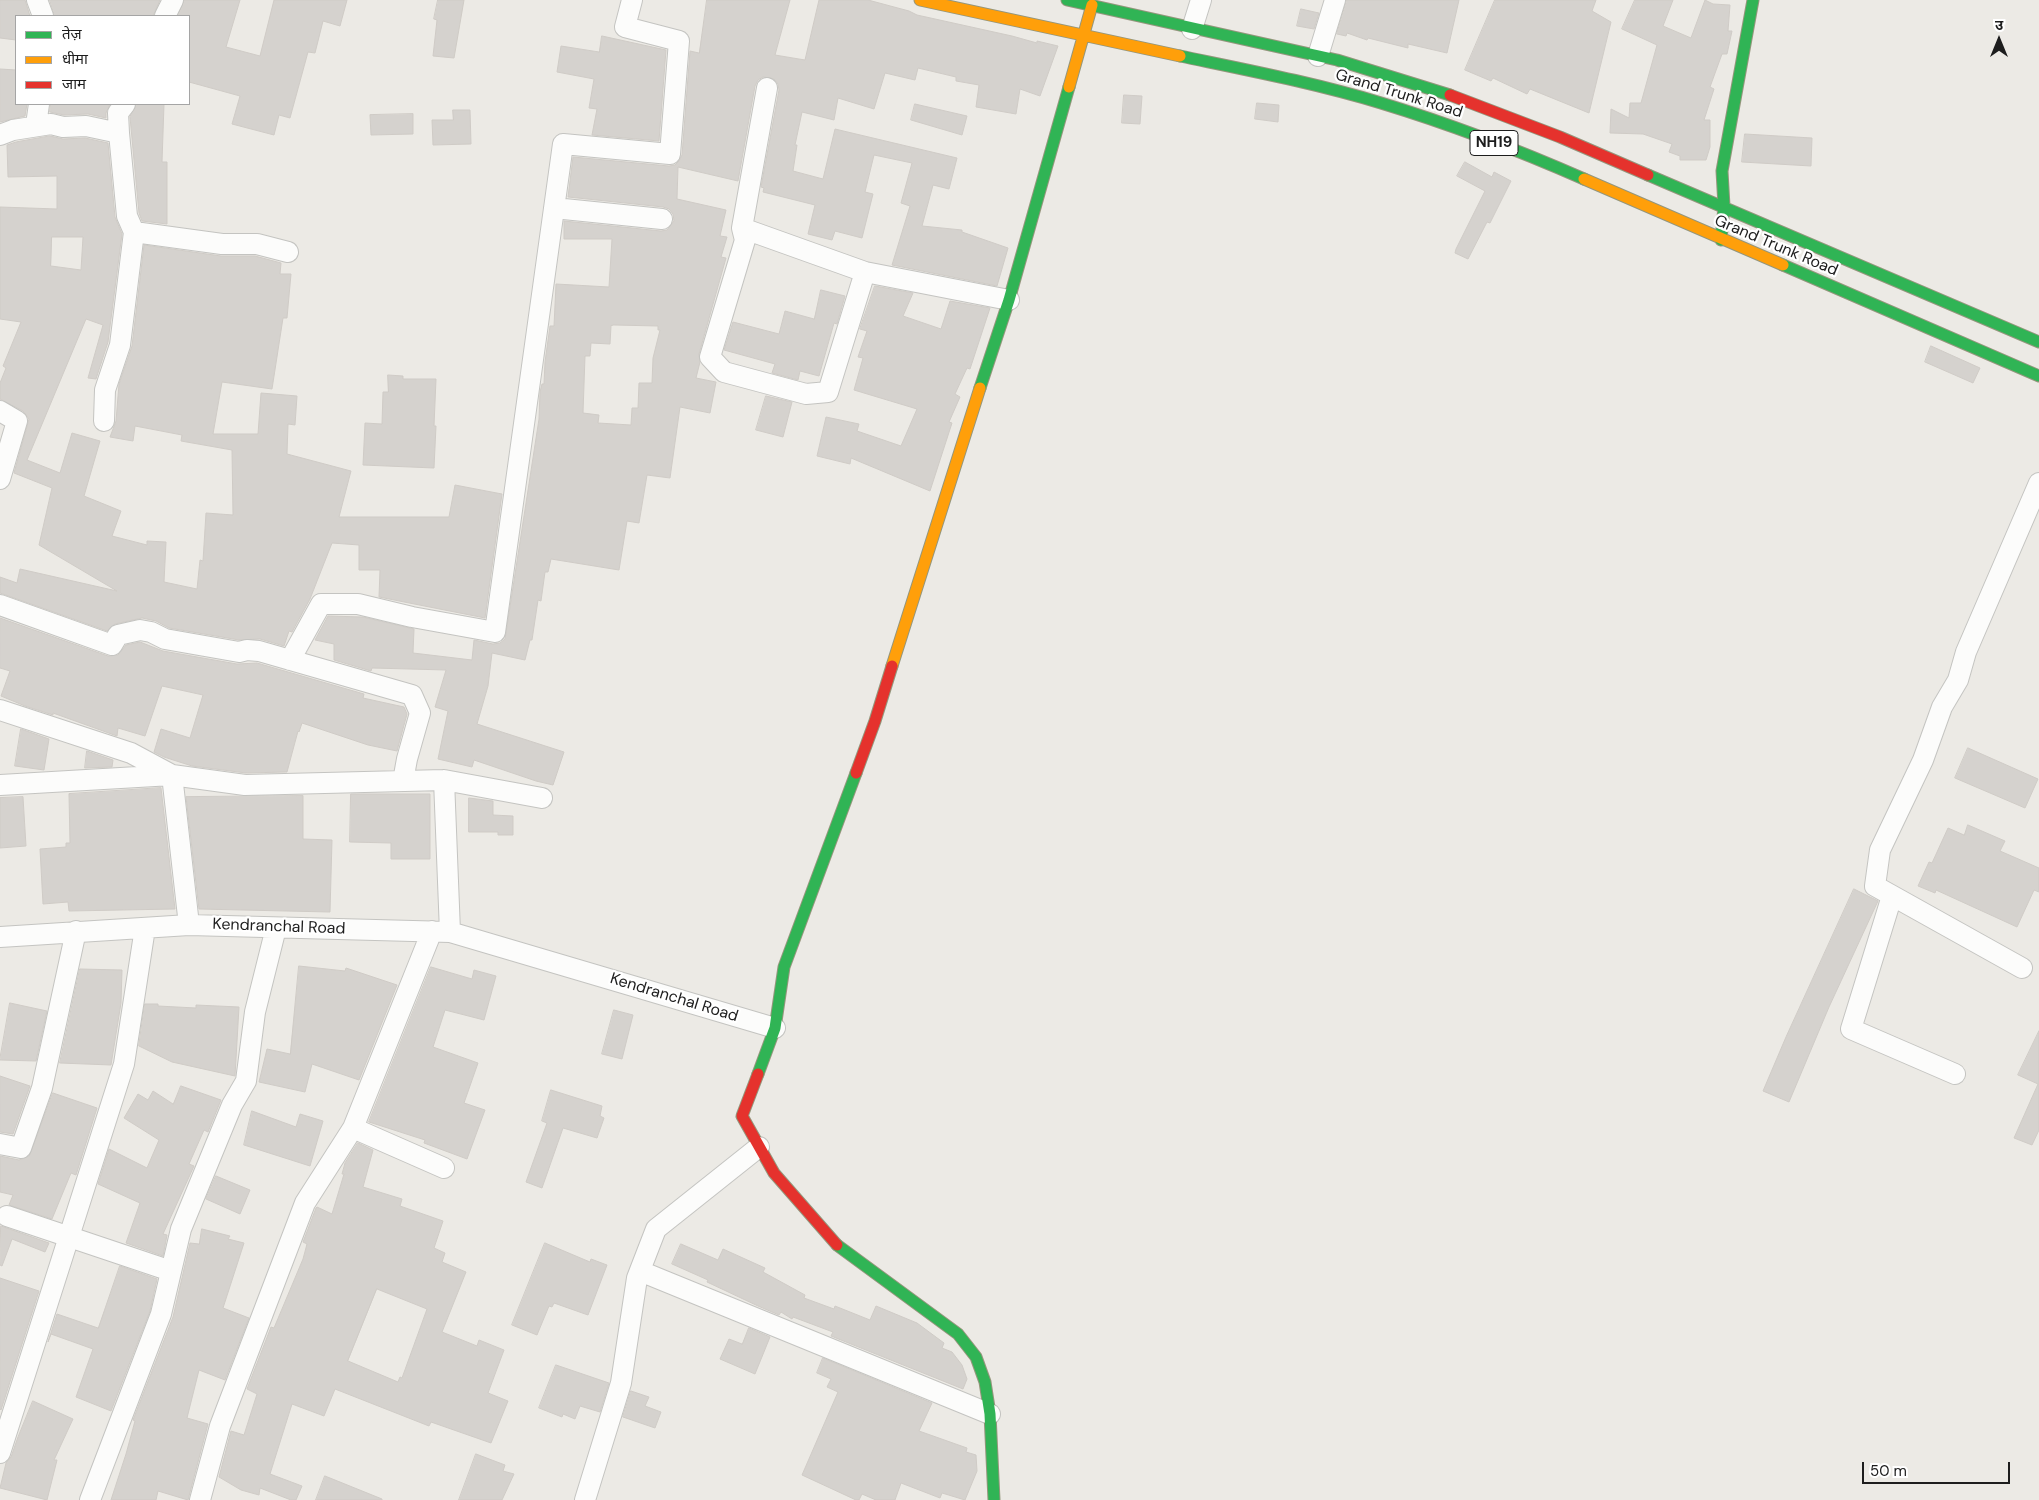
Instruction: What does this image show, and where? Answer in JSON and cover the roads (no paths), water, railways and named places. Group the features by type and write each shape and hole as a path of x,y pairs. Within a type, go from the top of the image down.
{"main road":[{"name":"Grand Trunk Road","path":"920,0 1284,78 1379,102 1448,124 1554,166 1721,240 2039,376"},
{"name":"Grand Trunk Road","path":"1067,0 1318,56 1432,88 1560,137 2039,342"},
{"path":"1721,240 1724,206 1722,171 1752,0"},
{"path":"994,1500 990,1414 985,1382 976,1357 958,1334 833,1242 774,1173 742,1116 775,1028 784,967 876,721 954,467 1009,300 1092,5"}],"street":[{"path":"37,0 43,15"},
{"path":"165,15 172,0"},
{"path":"290,660 320,604 358,604 495,632 563,144 670,154 679,41 625,27 632,0"},
{"path":"1192,29 1201,0"},
{"path":"1318,56 1335,0"},
{"path":"768,88 742,228 745,240 710,357 724,372 806,394 828,392 864,272"},
{"path":"36,125 39,105"},
{"path":"104,421 104,390 120,345 134,232 127,216 119,133 118,112 124,105"},
{"path":"0,135 36,125 86,126 119,133"},
{"path":"554,208 662,219"},
{"path":"742,228 864,272 1009,300"},
{"path":"134,232 222,244 257,244 288,252"},
{"path":"0,411 17,421 0,479"},
{"path":"2022,968 1875,886 1880,850 1923,760 1942,707 1958,680 1966,652 2039,483"},
{"path":"0,605 112,645 118,636 140,630 151,632 165,639 239,652 247,650 259,651 412,695 420,713 403,781"},
{"path":"0,710 131,754 172,775"},
{"path":"172,775 189,925"},
{"path":"0,785 172,775 245,785 444,780 542,798"},
{"path":"200,1500 220,1426 305,1203 354,1128 441,931 444,780"},
{"path":"1892,896 1851,1029 1954,1074"},
{"name":"Kendranchal Road","path":"0,937 189,925 441,931 775,1028"},
{"path":"0,1453 124,1064 146,928"},
{"path":"90,1500 161,1314 181,1229 232,1105 246,1081 255,1012 276,928"},
{"path":"0,1144 21,1148 42,1088 76,931"},
{"path":"354,1128 444,1168"},
{"path":"585,1500 621,1383 640,1271 656,1229 759,1147"},
{"path":"7,1216 171,1271"},
{"path":"640,1271 990,1414"}]}
